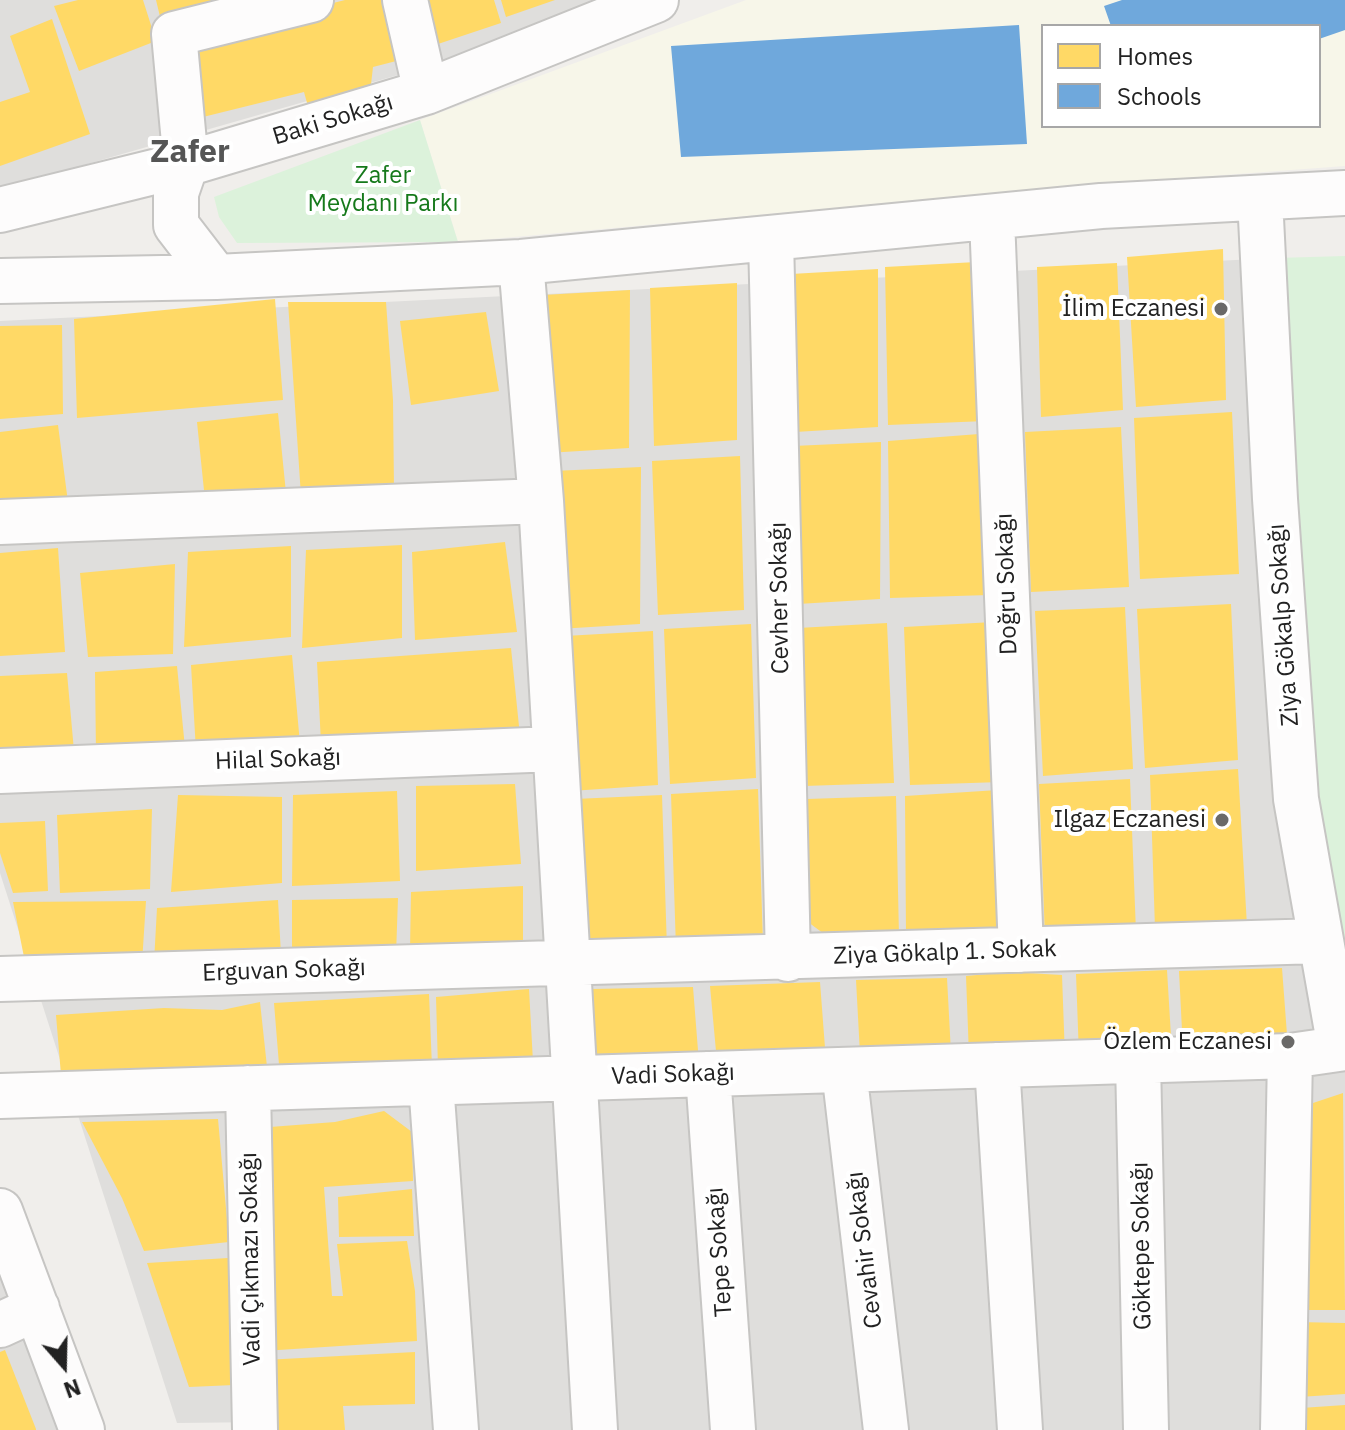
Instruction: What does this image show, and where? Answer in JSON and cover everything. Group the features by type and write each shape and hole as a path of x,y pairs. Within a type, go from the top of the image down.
{"street":[{"path":"216,277 176,225 176,193 186,164 174,34 311,0"},
{"path":"405,0 426,92"},
{"name":"Baki Sokağı","path":"0,210 186,164 426,92 576,15 656,0"},
{"path":"0,281 216,277 521,262 1101,206 1345,193"},
{"name":"Ziya Gökalp Sokağı","path":"1260,198 1275,499 1296,799 1343,1048"},
{"name":"Doğru Sokağı","path":"992,218 1021,950"},
{"name":"Cevher Sokağı","path":"771,238 788,959"},
{"path":"521,262 541,501 595,1430"},
{"path":"0,522 541,501"},
{"name":"Hilal Sokağı","path":"0,771 555,749"},
{"name":"Ziya Gökalp 1. Sokak","path":"568,963 788,959 1321,941"},
{"name":"Erguvan Sokağı","path":"0,979 568,963"},
{"name":"Vadi Sokağı","path":"0,1096 1290,1056 1343,1048"},
{"path":"1283,1430 1290,1056"},
{"name":"Göktepe Sokağı","path":"1138,1061 1146,1430"},
{"path":"997,1065 1020,1430"},
{"name":"Cevahir Sokağı","path":"844,1070 886,1430"},
{"name":"Tepe Sokağı","path":"708,1074 733,1430"},
{"path":"431,1083 456,1430"},
{"name":"Vadi Çıkmazı Sokağı","path":"248,1088 255,1430"},
{"path":"0,1211 18,1317 82,1430"}],"shaded area":[{"path":"0,0 624,0 398,75 0,189"},
{"path":"746,0 1345,0 1345,166 1103,184 458,242 420,120"},
{"path":"1276,258 1345,972 1345,1430 267,1430 266,1422 177,1423 0,873 0,321"},
{"path":"0,1244 66,1430 0,1430"}],"green space":[{"name":"Zafer Meydanı Parkı","path":"420,120 458,242 237,243 219,217 214,197"},
{"path":"1345,256 1345,972 1316,798 1276,258"}],"building: Homes":[{"path":"78,0 143,0 156,41 79,71 54,6"},
{"path":"156,0 258,0 163,29"},
{"path":"345,0 392,0 404,59 373,67 370,93 309,110 304,92 203,117 188,40"},
{"path":"426,0 494,0 501,23 438,44"},
{"path":"501,0 555,0 506,17"},
{"path":"52,19 90,134 0,166 0,102 30,92 10,36"},
{"path":"1223,249 1226,400 1136,407 1127,257"},
{"path":"976,262 986,421 888,425 885,267"},
{"path":"1117,263 1123,410 1041,417 1037,267"},
{"path":"878,269 878,427 795,432 791,274"},
{"path":"737,283 737,440 654,446 650,288"},
{"path":"630,290 629,448 547,453 543,295"},
{"path":"275,299 283,400 77,418 74,319"},
{"path":"288,302 386,302 393,400 394,490 301,496"},
{"path":"486,312 499,391 411,405 400,321"},
{"path":"62,325 63,414 0,419 0,326"},
{"path":"1232,412 1239,574 1140,579 1134,418"},
{"path":"278,413 287,503 206,510 197,422"},
{"path":"58,425 69,510 0,519 0,432"},
{"path":"1121,427 1129,587 1031,592 1025,432"},
{"path":"979,434 989,595 890,598 888,441"},
{"path":"881,442 880,599 798,604 793,446"},
{"path":"740,456 744,610 658,615 652,461"},
{"path":"641,467 640,624 558,629 553,471"},
{"path":"505,542 517,632 415,640 412,552"},
{"path":"402,545 402,638 302,648 306,550"},
{"path":"291,546 291,637 184,647 188,552"},
{"path":"58,548 65,652 0,656 0,553"},
{"path":"175,564 173,654 88,657 80,573"},
{"path":"1231,604 1238,760 1145,768 1137,609"},
{"path":"1125,607 1133,769 1043,776 1035,611"},
{"path":"993,622 1001,782 910,785 904,627"},
{"path":"887,623 894,783 804,786 798,628"},
{"path":"751,624 756,778 670,784 664,629"},
{"path":"653,631 658,785 571,791 565,636"},
{"path":"511,648 520,736 321,744 317,662"},
{"path":"292,655 300,744 196,751 191,665"},
{"path":"177,666 185,748 96,754 95,672"},
{"path":"67,673 74,751 0,751 0,676"},
{"path":"1238,769 1247,926 1155,929 1150,775"},
{"path":"1130,779 1136,932 1045,936 1039,784"},
{"path":"515,784 521,864 416,871 416,786"},
{"path":"758,789 763,943 676,949 671,794"},
{"path":"998,790 1004,932 906,936 905,796"},
{"path":"397,791 400,881 292,886 293,795"},
{"path":"178,795 282,797 282,883 171,892"},
{"path":"662,795 667,949 580,955 575,799"},
{"path":"896,796 899,937 835,942 808,922 807,799"},
{"path":"152,809 150,889 60,893 57,815"},
{"path":"45,821 48,891 13,893 0,853 0,823"},
{"path":"523,886 523,948 410,950 411,892"},
{"path":"398,898 396,955 292,956 292,900"},
{"path":"278,900 281,955 154,962 157,908"},
{"path":"146,901 142,963 26,967 13,902"},
{"path":"1282,968 1288,1048 1183,1050 1179,971"},
{"path":"1167,970 1172,1053 1079,1056 1076,974"},
{"path":"1009,972 1062,975 1065,1057 969,1056 966,976"},
{"path":"947,978 951,1053 860,1054 856,980"},
{"path":"820,982 826,1061 717,1062 710,986"},
{"path":"693,987 699,1063 609,1066 582,1049 581,1018 592,989"},
{"path":"529,989 533,1062 438,1068 436,997"},
{"path":"429,994 432,1067 280,1077 274,1003"},
{"path":"260,1002 268,1076 62,1087 56,1015 164,1008 222,1010"},
{"path":"1343,1093 1345,1310 1295,1310 1292,1110"},
{"path":"384,1111 412,1132 413,1181 324,1187 332,1296 343,1296 337,1244 407,1241 415,1291 417,1341 263,1351 257,1128 335,1122"},
{"path":"218,1119 229,1242 144,1251 122,1198 82,1122"},
{"path":"412,1189 414,1236 339,1237 338,1197"},
{"path":"228,1258 234,1385 189,1387 147,1263"},
{"path":"1297,1322 1345,1323 1345,1394 1299,1397"},
{"path":"5,1350 36,1430 0,1430 0,1352"},
{"path":"415,1352 415,1404 343,1406 345,1430 266,1430 264,1360"},
{"path":"1345,1405 1345,1430 1302,1430 1301,1408"}],"building: Schools":[{"path":"1122,0 1345,0 1345,30 1321,38 1321,24 1110,24 1104,6"},
{"path":"1019,25 1027,144 681,157 671,46"}],"place":[{"name":"İlim Eczanesi","path":"1221,309"},
{"name":"Ilgaz Eczanesi","path":"1222,820"},
{"name":"Özlem Eczanesi","path":"1288,1042"}],"district":[{"name":"Zafer","path":"190,153"}]}
